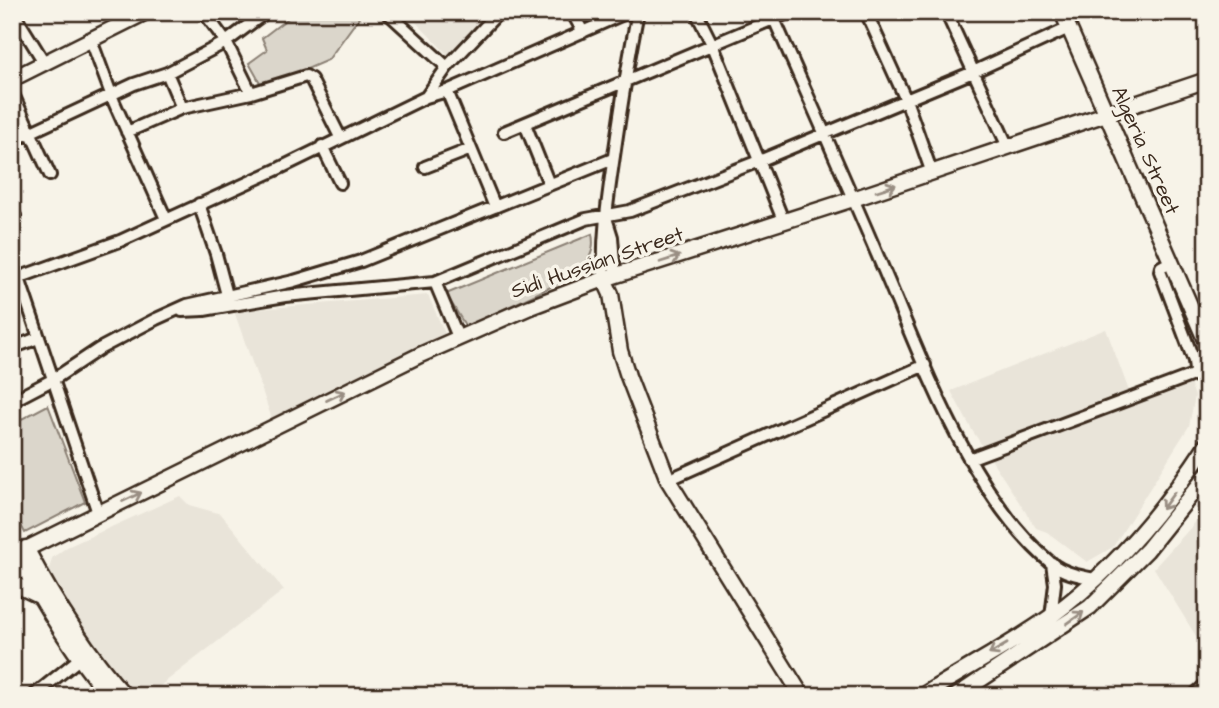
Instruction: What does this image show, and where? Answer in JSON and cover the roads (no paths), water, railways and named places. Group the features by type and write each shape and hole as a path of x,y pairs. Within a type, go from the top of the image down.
{"main road":[{"path":"12,79 146,12"},
{"name":"Algeria Street","path":"1062,12 1196,310 1206,344"},
{"name":"Sidi Hussian Street","path":"18,553 458,337 610,277 932,173 1207,80"},
{"path":"610,277 624,363 668,480 801,694"},
{"path":"922,696 1051,617 1096,579 1135,541 1162,509 1207,444"},
{"path":"956,696 1090,607 1147,551 1207,475"},
{"path":"48,538 42,552 41,589 125,696"},
{"path":"18,553 79,659 109,696"},
{"path":"12,583 41,589"}],"street":[{"path":"13,12 44,62"},
{"path":"204,12 226,42 251,93"},
{"path":"12,141 110,94 167,73 226,42 266,12"},
{"path":"387,12 447,67"},
{"path":"426,97 447,67 499,12"},
{"path":"572,12 583,32"},
{"path":"98,513 54,379 16,279 120,241 426,97 446,91 628,12"},
{"path":"610,277 602,245 604,215 624,80 638,12"},
{"path":"696,12 713,46 783,220"},
{"path":"504,132 624,80 713,46 772,16 790,12"},
{"path":"866,12 906,100 932,173"},
{"path":"946,12 1008,147"},
{"path":"772,16 969,459 1007,516 1052,563 1062,570 1096,579"},
{"path":"172,312 204,310 285,296 435,282 586,219 630,211 759,161 973,72 1069,28"},
{"path":"92,40 110,94 166,219"},
{"path":"167,73 182,108"},
{"path":"127,132 182,108 251,93 309,76 340,137"},
{"path":"446,91 495,207"},
{"path":"12,92 50,175"},
{"path":"525,124 549,184"},
{"path":"322,146 340,183"},
{"path":"425,167 471,149"},
{"path":"12,401 54,379 99,349 172,312 202,301 294,281 361,261 613,159"},
{"path":"199,204 227,295"},
{"path":"969,459 1193,374 1194,360 1160,271 1161,267 1172,261"},
{"path":"435,282 458,337"},
{"path":"1172,305 1196,310"},
{"path":"12,348 38,338"},
{"path":"668,480 925,365"},
{"path":"12,534 18,553"},
{"path":"1051,617 1055,584 1052,563"},
{"path":"33,696 79,659"},
{"path":"1193,696 1207,683"}]}
